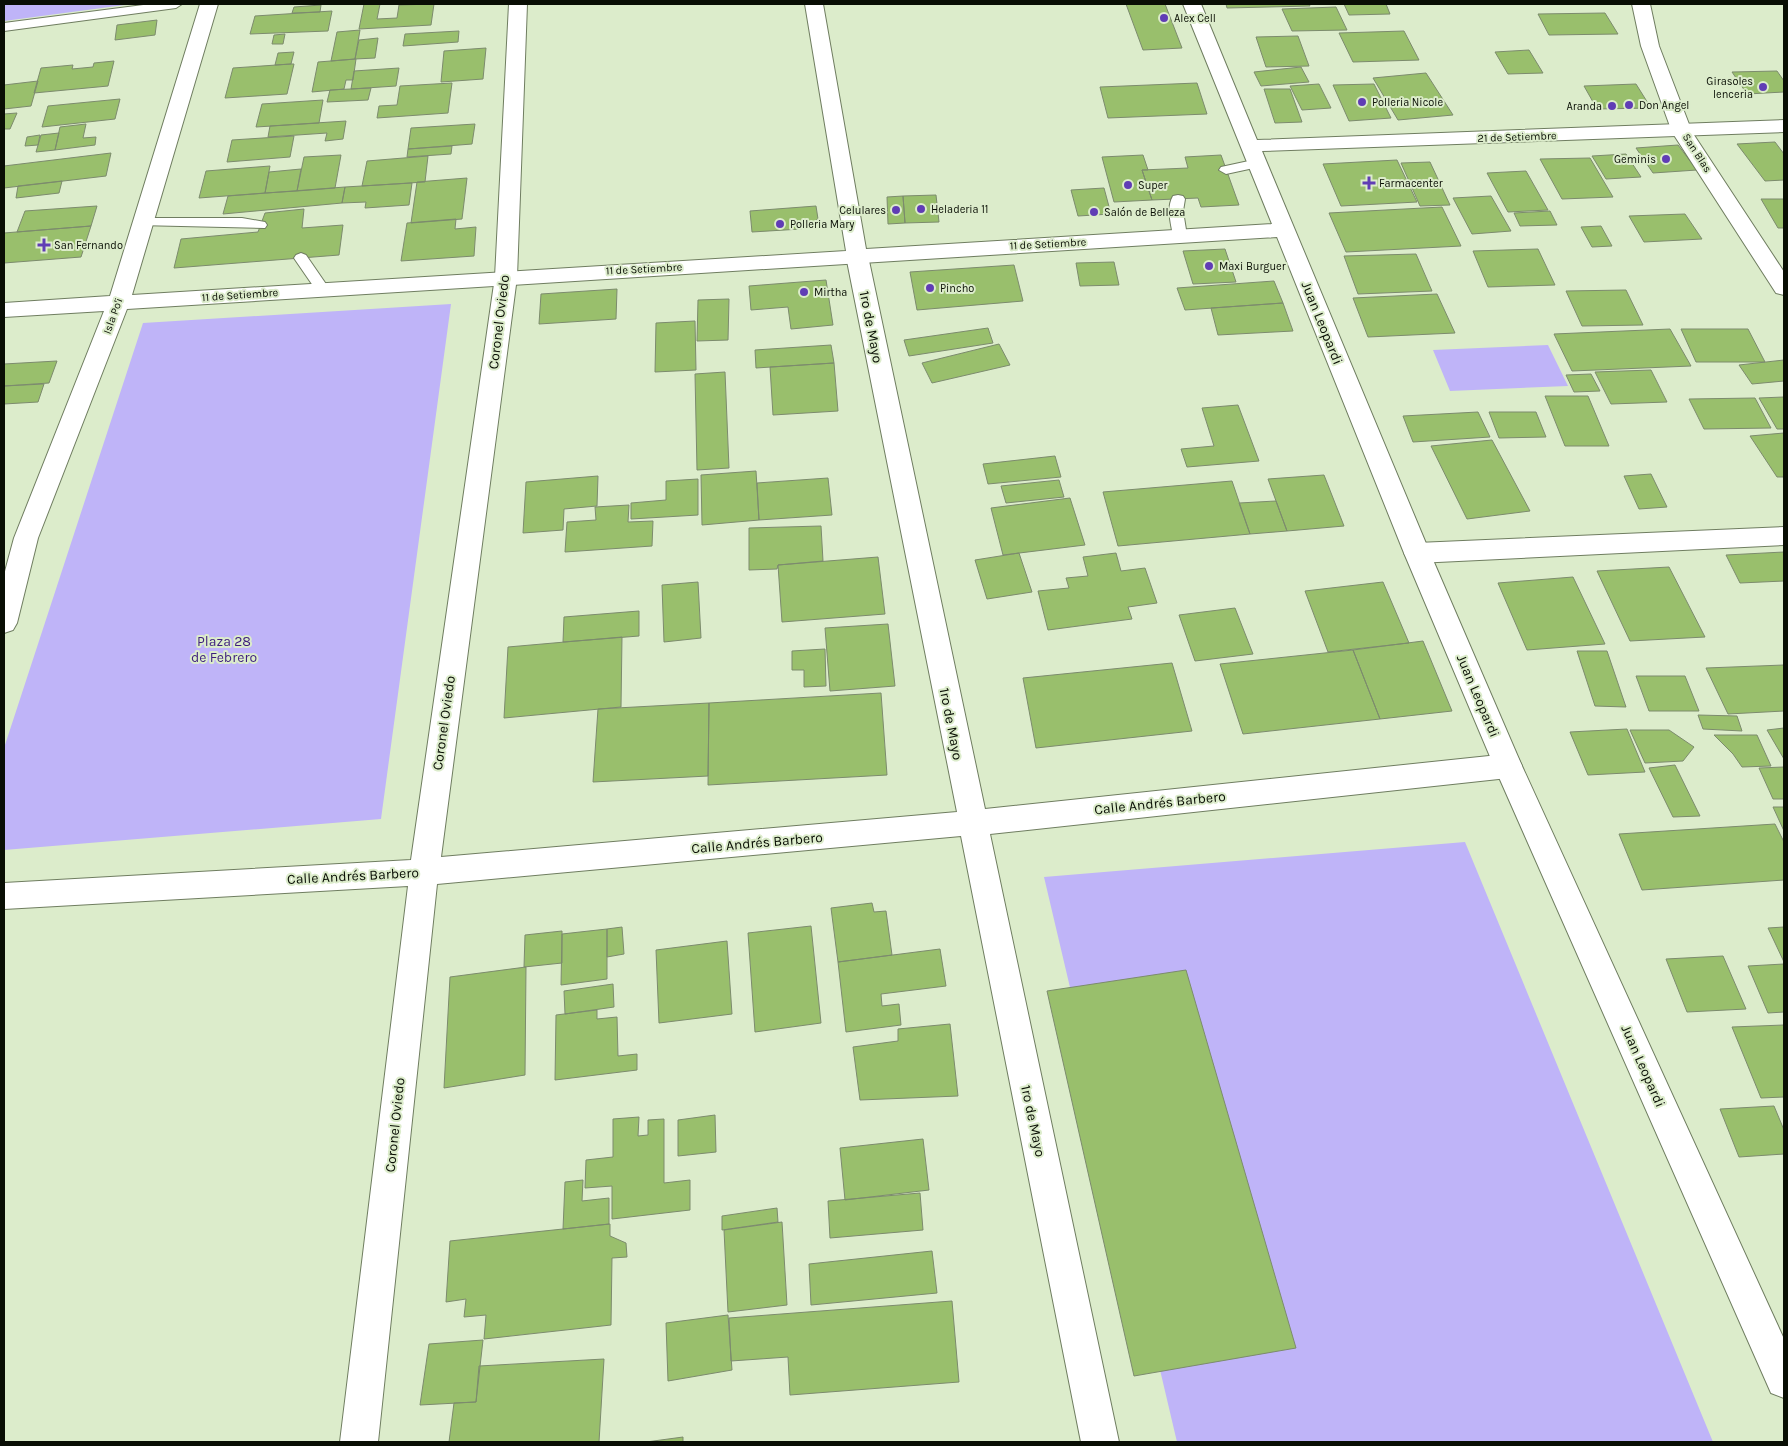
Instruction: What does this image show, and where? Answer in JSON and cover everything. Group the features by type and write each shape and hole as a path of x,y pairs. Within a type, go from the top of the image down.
{"street":[{"name":"Isla Po'i","path":"4,623 15,540 118,304 209,4"},
{"name":"Coronel Oviedo","path":"359,1442 424,872 506,277 518,4"},
{"name":"1ro de Mayo","path":"814,4 856,256 971,823 1100,1442"},
{"name":"Juan Leopardi","path":"1192,4 1416,553 1508,766 1784,1380"},
{"name":"San Blas","path":"1641,4 1650,46 1682,132 1784,288"},
{"name":"21 de Setiembre","path":"1254,155 1784,126"},
{"name":"11 de Setiembre","path":"4,310 506,277 1284,230"},
{"path":"1416,553 1784,536"},
{"name":"Calle Andrés Barbero","path":"4,896 424,872 971,823 1508,766"}],"lane":[{"path":"4,27 176,4"},
{"path":"1226,170 1254,155"},
{"path":"1178,199 1176,211 1180,236"},
{"path":"143,222 242,222 260,225"},
{"path":"302,258 324,290"}],"green space":[{"path":"4,4 132,4 4,21"},
{"name":"Plaza 28 de Febrero","path":"451,304 381,819 4,850 4,748 143,323"},
{"path":"1548,345 1568,386 1450,391 1433,350"},
{"path":"1465,842 1713,1442 1177,1442 1044,877"}],"building":[{"path":"364,4 380,4 377,19 397,18 399,5 434,4 431,25 359,29"},
{"path":"1126,4 1165,4 1182,48 1143,50"},
{"path":"1226,4 1309,4 1310,6 1227,8"},
{"path":"1344,4 1386,4 1390,14 1349,15"},
{"path":"321,5 320,12 292,13 294,7"},
{"path":"1336,7 1347,30 1292,31 1282,9"},
{"path":"332,11 328,31 250,34 255,16"},
{"path":"1605,13 1618,34 1549,35 1538,14"},
{"path":"157,20 155,35 115,40 117,25"},
{"path":"360,30 355,59 331,61 337,32"},
{"path":"459,31 458,42 403,46 405,34"},
{"path":"1404,31 1419,60 1353,62 1339,33"},
{"path":"285,34 283,44 272,44 274,35"},
{"path":"1298,36 1309,66 1266,67 1256,37"},
{"path":"378,38 375,58 355,59 359,40"},
{"path":"486,48 483,79 441,82 444,51"},
{"path":"1529,50 1543,73 1508,74 1495,52"},
{"path":"294,52 291,64 275,65 278,53"},
{"path":"356,59 353,80 346,80 344,89 312,92 318,62"},
{"path":"114,61 108,86 34,93 41,68 73,65 72,69 93,67 94,63"},
{"path":"294,64 287,94 225,98 233,68"},
{"path":"1301,67 1309,82 1261,86 1254,72"},
{"path":"399,68 396,86 351,89 354,71"},
{"name":"Girasoles lenceria","path":"1777,71 1784,81 1784,92 1747,94 1732,72"},
{"path":"1426,73 1453,115 1398,120 1373,78"},
{"path":"38,81 31,106 4,109 4,85"},
{"path":"452,83 448,113 377,118 379,106 397,105 400,86"},
{"path":"1197,83 1207,114 1108,118 1100,87"},
{"path":"1319,84 1331,108 1302,110 1290,86"},
{"name":"Polleria Nicole","path":"1374,84 1391,118 1349,121 1333,85"},
{"path":"1636,84 1651,108 1597,109 1584,86"},
{"path":"371,88 368,100 327,102 330,90"},
{"path":"1264,89 1290,89 1302,122 1275,123"},
{"path":"120,99 115,119 42,127 48,106"},
{"path":"323,100 319,123 256,127 262,104"},
{"path":"17,113 10,129 4,129 4,114"},
{"path":"346,121 343,139 325,141 327,133 268,137 270,126"},
{"path":"86,124 83,138 96,137 95,145 55,150 60,127"},
{"path":"475,124 472,144 408,149 411,128"},
{"path":"59,133 55,150 36,152 41,135"},
{"path":"40,135 38,145 25,146 27,137"},
{"path":"294,136 290,157 227,162 232,140"},
{"path":"1775,142 1784,154 1784,180 1765,181 1737,144"},
{"name":"Geminis","path":"1678,145 1697,170 1653,173 1636,148"},
{"path":"452,146 451,154 407,157 408,149"},
{"path":"111,153 106,176 4,188 4,166"},
{"path":"1626,154 1641,177 1606,179 1592,156"},
{"path":"341,155 335,188 297,191 304,157"},
{"name":"Super","path":"1143,155 1148,170 1142,170 1152,200 1114,202 1102,157"},
{"path":"1221,155 1239,205 1201,207 1198,198 1152,200 1142,170 1188,168 1185,157"},
{"path":"428,156 425,182 362,186 367,161"},
{"path":"1590,158 1613,197 1562,199 1540,159"},
{"name":"Farmacenter","path":"1397,160 1417,202 1341,206 1323,164"},
{"path":"1430,162 1450,205 1420,206 1401,163"},
{"path":"270,166 265,193 199,198 206,171"},
{"path":"301,169 297,191 265,193 269,172"},
{"path":"1526,171 1548,210 1508,212 1487,173"},
{"path":"467,178 462,219 411,223 417,182"},
{"path":"62,181 59,193 16,198 18,186"},
{"path":"412,183 409,205 365,208 366,202 342,203 345,187"},
{"path":"345,187 342,203 223,214 228,196"},
{"path":"1104,188 1111,214 1078,216 1071,190"},
{"name":"Heladeria 11","path":"936,195 939,222 905,223 903,196"},
{"name":"Celulares","path":"903,196 905,223 888,224 887,197"},
{"path":"1491,196 1511,231 1472,234 1453,198"},
{"path":"1761,199 1784,199 1784,228 1778,228"},
{"path":"97,206 91,226 17,232 25,211"},
{"name":"Polleria Mary","path":"816,206 818,219 801,229 752,232 750,211"},
{"path":"1442,207 1461,246 1346,252 1329,213"},
{"path":"304,209 302,228 343,225 339,255 174,268 181,239 258,232 265,213"},
{"path":"1550,211 1557,225 1520,226 1514,213"},
{"path":"1685,214 1702,239 1644,242 1629,216"},
{"path":"456,219 455,229 476,227 474,256 401,261 407,223"},
{"name":"San Fernando","path":"91,226 81,257 4,263 4,233"},
{"path":"1601,226 1612,246 1592,247 1581,227"},
{"name":"Maxi Burguer","path":"1225,249 1236,282 1193,284 1183,251"},
{"path":"1538,249 1555,285 1488,287 1473,251"},
{"path":"1416,254 1432,291 1358,294 1344,256"},
{"path":"1114,262 1119,285 1080,286 1076,263"},
{"path":"1014,265 1023,301 917,310 910,272"},
{"path":"826,280 833,325 791,329 788,307 751,310 749,286"},
{"path":"1274,281 1283,303 1185,310 1177,288"},
{"path":"617,289 616,319 539,324 541,294"},
{"path":"1626,290 1643,325 1582,326 1566,291"},
{"path":"1437,294 1455,333 1368,337 1353,298"},
{"path":"729,299 728,340 697,341 698,300"},
{"path":"1283,303 1293,331 1218,335 1211,308"},
{"path":"695,321 696,370 655,372 656,323"},
{"path":"988,328 993,343 909,356 904,340"},
{"path":"1670,329 1691,366 1572,371 1554,334"},
{"path":"1681,329 1748,329 1765,362 1696,362"},
{"path":"999,344 1010,365 932,383 922,363"},
{"path":"831,345 834,363 756,368 755,350"},
{"path":"1784,360 1784,381 1752,384 1739,365"},
{"path":"57,361 49,383 4,386 4,364"},
{"path":"834,363 838,411 773,415 770,367"},
{"path":"1651,370 1667,402 1611,404 1595,372"},
{"path":"725,372 729,468 697,470 695,374"},
{"path":"1591,374 1600,391 1574,392 1566,375"},
{"path":"44,384 38,402 4,404 4,386"},
{"path":"1545,396 1588,396 1609,446 1565,446"},
{"path":"1784,397 1784,429 1777,429 1759,398"},
{"path":"1755,398 1771,428 1704,429 1689,399"},
{"path":"1238,405 1259,461 1187,467 1181,449 1214,446 1202,408"},
{"path":"1478,412 1490,437 1413,442 1403,416"},
{"path":"1489,412 1536,412 1546,437 1499,438"},
{"path":"1784,433 1784,477 1777,477 1750,436"},
{"path":"1492,440 1530,511 1467,519 1431,446"},
{"path":"1055,456 1061,477 988,484 983,464"},
{"path":"756,471 759,520 702,525 701,475"},
{"path":"1651,474 1667,507 1639,509 1624,476"},
{"path":"1324,475 1344,526 1287,531 1268,479"},
{"path":"598,476 597,506 564,509 563,530 523,533 526,482"},
{"path":"828,478 832,515 759,520 757,483"},
{"path":"698,479 698,515 631,519 631,503 666,500 666,481"},
{"path":"1059,480 1064,497 1006,503 1001,486"},
{"path":"1232,481 1250,534 1118,546 1103,492"},
{"path":"1070,498 1085,545 1003,555 991,508"},
{"path":"1276,501 1287,531 1250,534 1239,503"},
{"path":"629,505 628,522 653,521 652,546 565,552 567,522 596,520 595,507"},
{"path":"821,526 823,561 778,565 777,569 749,570 749,528"},
{"path":"1784,552 1784,581 1740,583 1726,555"},
{"path":"1019,553 1032,592 987,599 975,560"},
{"path":"1116,553 1121,571 1145,568 1157,603 1128,607 1132,619 1048,630 1038,591 1069,588 1066,578 1088,576 1083,557"},
{"path":"878,557 885,614 782,622 778,565"},
{"path":"1669,567 1705,637 1630,641 1597,571"},
{"path":"1573,577 1605,644 1527,650 1498,583"},
{"path":"698,582 701,638 664,642 662,585"},
{"path":"1383,582 1409,643 1328,652 1305,591"},
{"path":"1235,608 1253,654 1195,661 1179,615"},
{"path":"639,611 639,636 563,642 564,617"},
{"path":"888,624 895,686 830,691 825,628"},
{"path":"622,637 621,707 504,718 508,647"},
{"path":"1423,641 1452,711 1380,719 1353,650"},
{"path":"825,649 826,686 804,687 804,670 792,670 792,651"},
{"path":"1353,650 1380,719 1243,734 1220,664"},
{"path":"1577,651 1607,651 1626,707 1595,706"},
{"path":"1172,663 1192,731 1036,748 1023,678"},
{"path":"1784,665 1784,711 1728,714 1706,668"},
{"path":"1636,676 1685,676 1699,711 1649,711"},
{"path":"881,693 887,775 708,785 709,703"},
{"path":"709,703 708,776 593,782 598,709"},
{"path":"1698,715 1737,716 1742,731 1703,729"},
{"path":"1784,728 1784,759 1767,730"},
{"path":"1627,729 1645,772 1588,775 1570,732"},
{"path":"1630,730 1669,730 1694,747 1683,761 1645,763"},
{"path":"1714,735 1757,735 1771,766 1742,767 1733,754"},
{"path":"1675,765 1700,816 1673,817 1649,768"},
{"path":"1784,767 1784,799 1773,799 1759,768"},
{"path":"1773,807 1784,807 1784,831"},
{"path":"1775,824 1784,842 1784,880 1642,890 1619,834"},
{"path":"872,903 874,912 886,911 892,955 838,962 831,908"},
{"path":"811,926 821,1023 755,1032 748,933"},
{"path":"622,927 624,954 607,957 607,929"},
{"path":"1784,927 1784,962 1768,928"},
{"path":"607,929 607,979 561,985 562,934"},
{"path":"562,931 562,963 524,967 525,935"},
{"path":"727,941 732,1014 659,1023 656,950"},
{"path":"940,949 946,986 881,994 882,1006 899,1004 901,1025 846,1032 838,962"},
{"path":"1723,956 1746,1009 1687,1012 1666,959"},
{"path":"1784,964 1784,1012 1768,1013 1748,966"},
{"path":"526,967 525,1075 444,1088 450,977"},
{"path":"1186,970 1296,1348 1134,1376 1047,991"},
{"path":"613,984 614,1007 565,1014 564,991"},
{"path":"597,1010 597,1019 617,1017 618,1056 637,1054 637,1070 555,1080 556,1015"},
{"path":"950,1024 958,1096 860,1100 853,1047 898,1041 898,1029"},
{"path":"1784,1025 1784,1097 1761,1098 1732,1027"},
{"path":"1774,1106 1784,1130 1784,1154 1739,1157 1720,1109"},
{"path":"715,1115 716,1152 678,1156 678,1120"},
{"path":"639,1117 638,1136 648,1135 648,1120 664,1119 664,1183 690,1180 690,1210 612,1219 612,1186 585,1188 586,1160 613,1157 613,1119"},
{"path":"923,1139 929,1190 845,1200 840,1148"},
{"path":"583,1180 582,1201 609,1198 609,1224 563,1229 565,1182"},
{"path":"920,1193 923,1230 830,1238 828,1201"},
{"path":"777,1208 778,1222 722,1230 722,1216"},
{"path":"782,1222 787,1305 728,1312 724,1230"},
{"path":"610,1224 610,1236 626,1243 627,1257 612,1258 611,1325 484,1339 486,1315 464,1317 466,1299 446,1302 450,1241"},
{"path":"932,1251 937,1293 811,1305 809,1264"},
{"path":"952,1301 959,1382 790,1395 788,1357 731,1361 729,1318"},
{"path":"728,1315 732,1370 668,1381 666,1323"},
{"path":"483,1340 476,1402 420,1405 429,1344"},
{"path":"604,1359 599,1442 449,1442 454,1403 476,1402 479,1366"},
{"path":"683,1437 683,1442 646,1442"}],"place":[{"name":"Alex Cell","path":"1164,18"},
{"name":"Girasoles lenceria","path":"1763,87"},
{"name":"Polleria Nicole","path":"1362,102"},
{"name":"Don Angel","path":"1629,105"},
{"name":"Aranda","path":"1612,106"},
{"name":"Geminis","path":"1666,159"},
{"name":"Farmacenter","path":"1369,183"},
{"name":"Super","path":"1128,185"},
{"name":"Heladeria 11","path":"921,209"},
{"name":"Celulares","path":"896,210"},
{"name":"Salón de Belleza","path":"1094,212"},
{"name":"Polleria Mary","path":"780,224"},
{"name":"San Fernando","path":"44,245"},
{"name":"Maxi Burguer","path":"1209,266"},
{"name":"Pincho","path":"930,288"},
{"name":"Mirtha","path":"804,292"}]}
